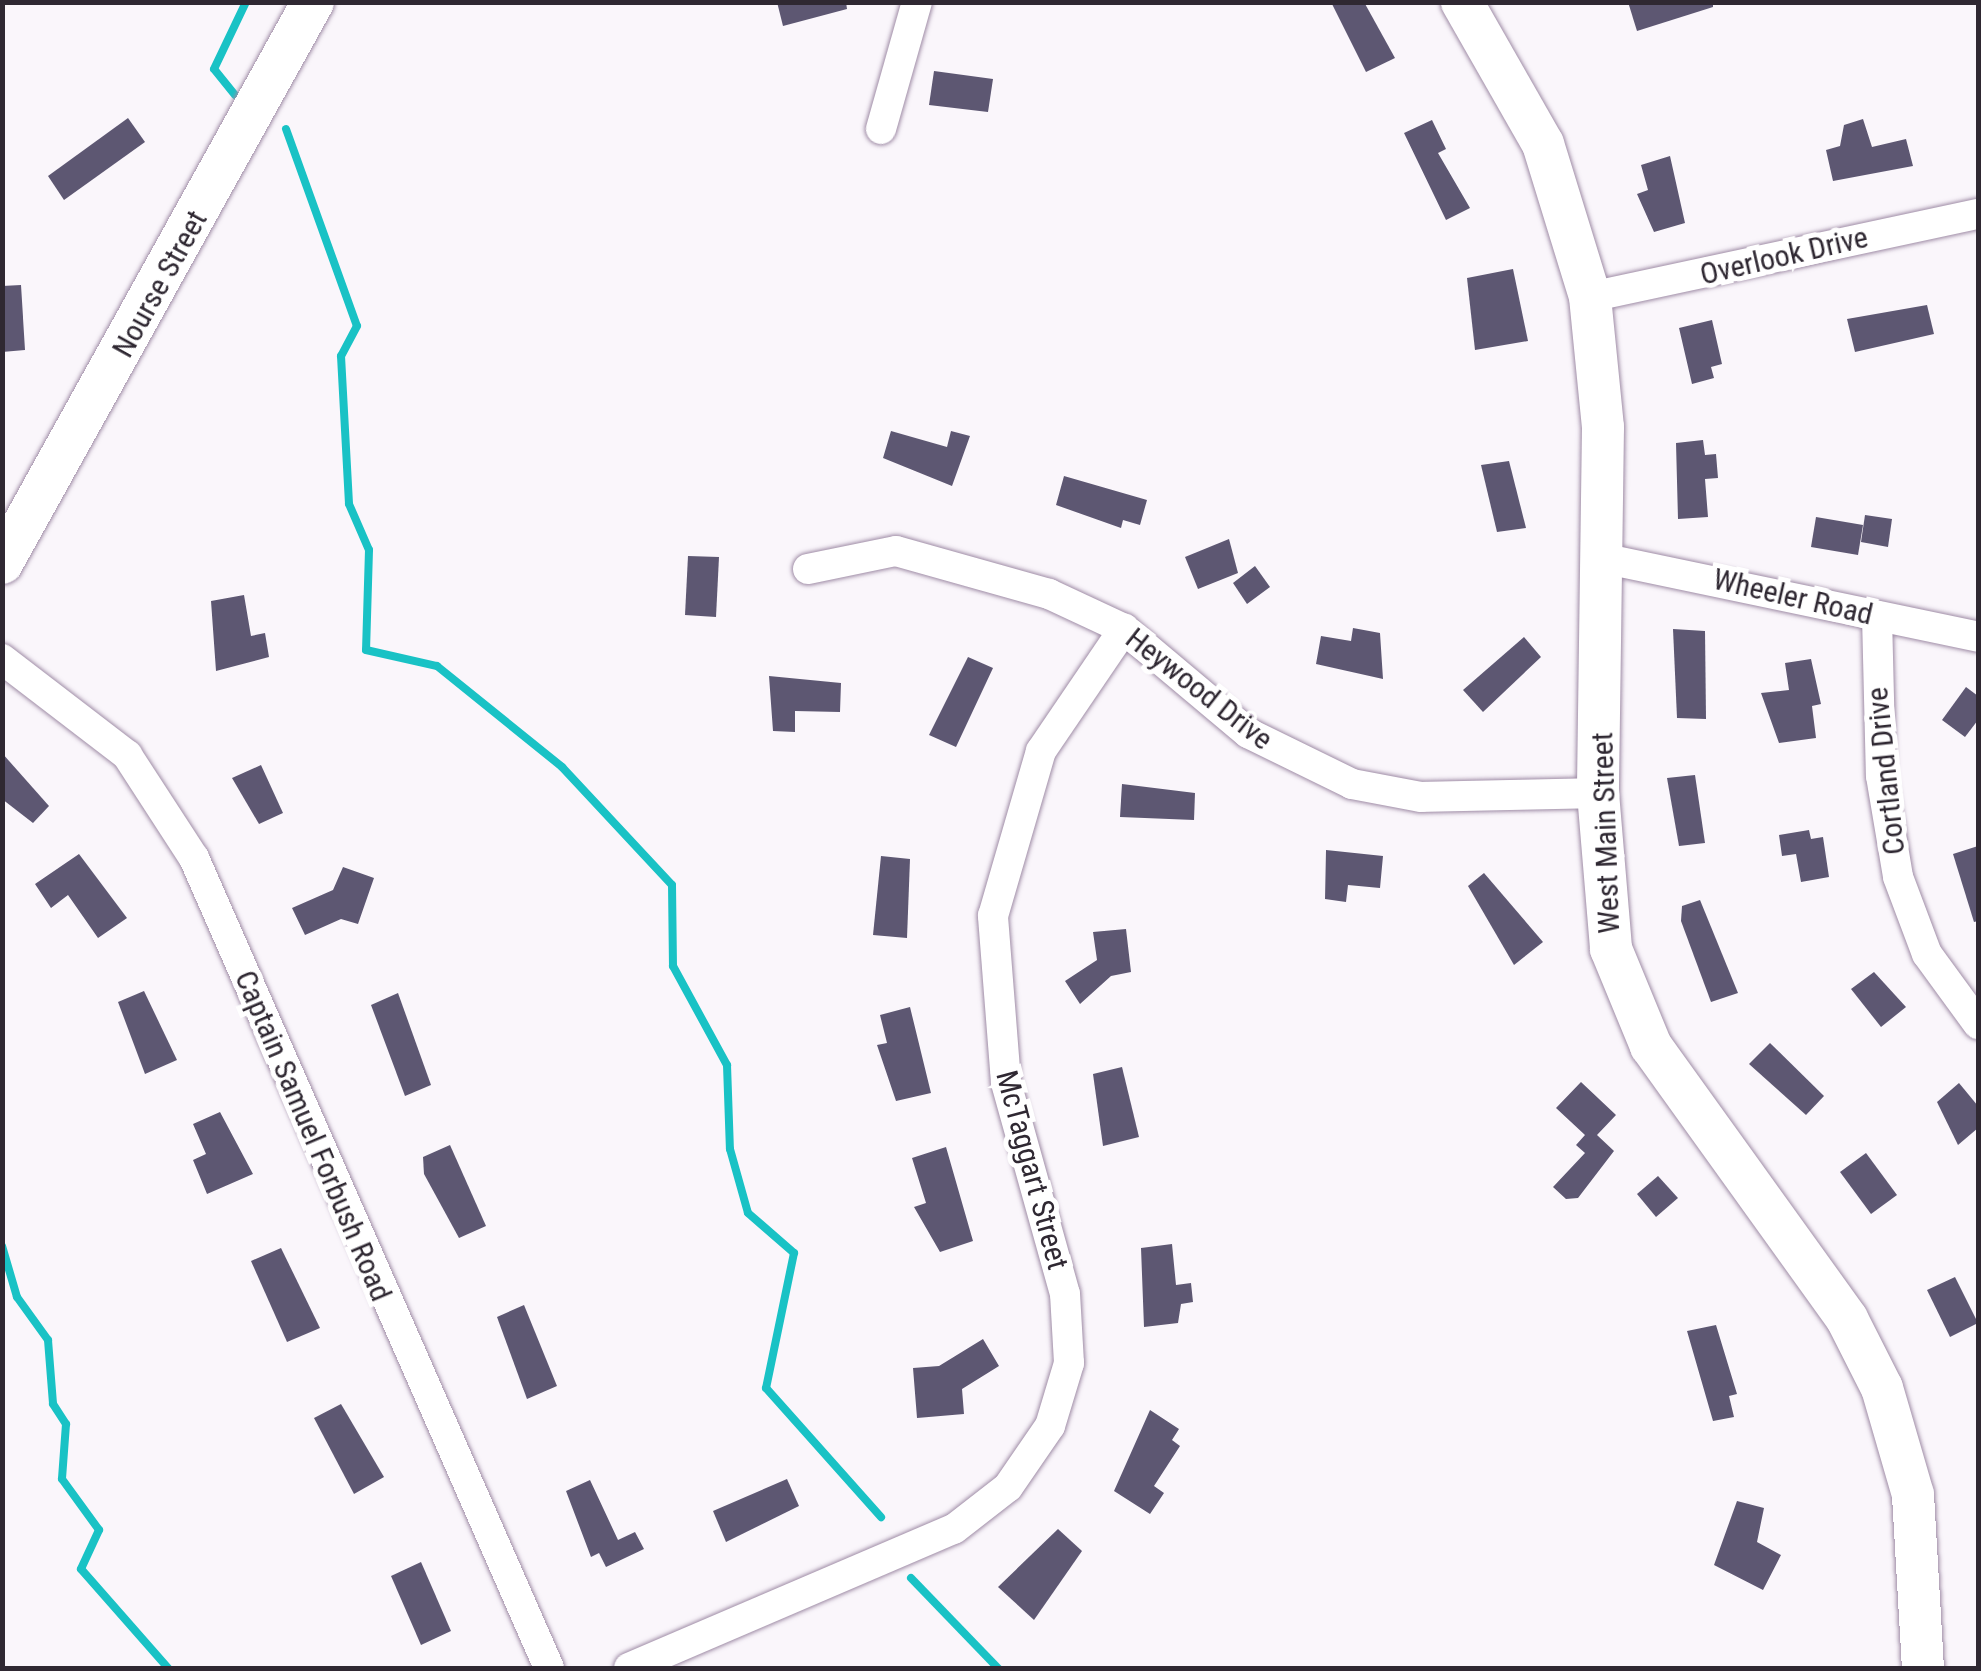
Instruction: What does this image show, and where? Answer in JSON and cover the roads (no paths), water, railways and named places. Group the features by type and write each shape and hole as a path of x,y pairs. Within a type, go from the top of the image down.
{"street":[{"name":"Nourse Street","path":"2,563 313,2"},
{"path":"881,129 917,2"},
{"name":"West Main Street","path":"1462,2 1543,144 1590,298 1606,559 1598,792 1608,936 1638,1023 1847,1319 1882,1388 1914,1508 1923,1668"},
{"name":"Overlook Drive","path":"1590,298 1978,214"},
{"name":"Heywood Drive","path":"808,568 896,551 934,556 1124,629 1248,734 1352,784 1422,797 1598,792"},
{"name":"Wheeler Road","path":"1606,559 1978,637"},
{"name":"Cortland Drive","path":"1878,616 1881,776 1898,877 1926,954 1978,1024"},
{"name":"McTaggart Street","path":"629,1668 954,1529 1008,1487 1050,1426 1069,1363 1064,1294 1006,1082 993,916 1041,751 1124,629"},
{"name":"Captain Samuel Forbush Road","path":"2,659 127,754 188,846 549,1668"}],"waterway":[{"path":"235,95 214,69 246,2"},
{"path":"286,129 357,326 341,356 349,504 369,550 366,650 437,666 562,767 672,885 673,966 727,1065 730,1149 748,1213 794,1253 766,1388 881,1517"},
{"path":"2,1246 17,1297 48,1340 53,1404 66,1424 62,1479 99,1530 81,1569 168,1668"},
{"path":"911,1578 998,1668"}]}
